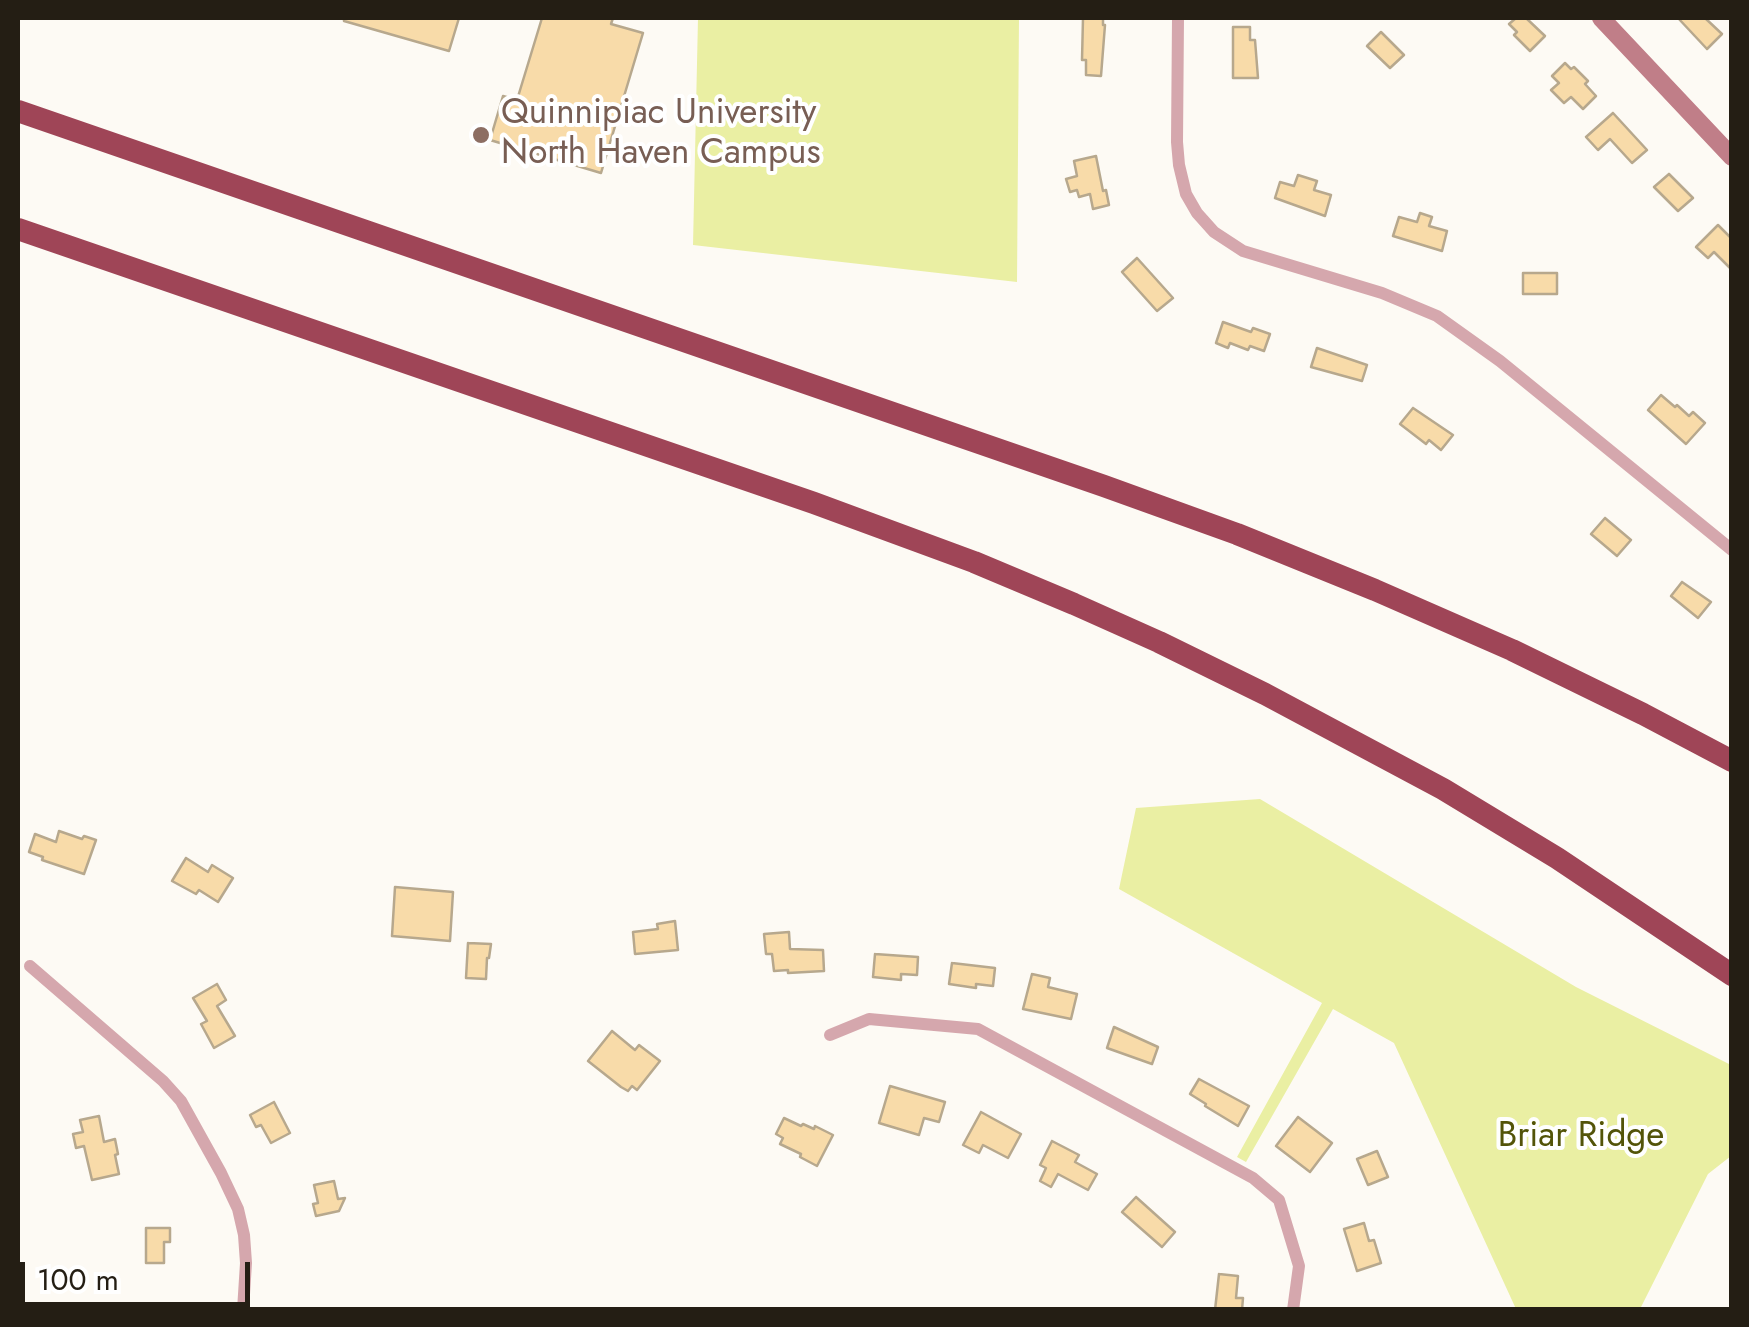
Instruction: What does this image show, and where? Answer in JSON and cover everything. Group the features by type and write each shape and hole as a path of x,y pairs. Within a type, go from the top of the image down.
{"highway":[{"path":"18,110 1237,534 1512,650 1732,761"},
{"path":"18,228 814,503 1074,604 1202,662 1426,779 1557,858 1732,974"}],"street":[{"path":"1178,18 1179,165 1186,194 1214,232 1243,251 1382,293 1437,316 1500,361 1732,550"},
{"path":"1601,18 1732,157"},
{"path":"30,966 150,1069 181,1101 238,1209 245,1249 243,1310"},
{"path":"830,1036 869,1019 978,1029 1253,1178 1279,1200 1299,1266 1293,1310"}],"green space":[{"path":"698,18 1019,18 1017,282 693,245"},
{"name":"Briar Ridge","path":"1260,799 1576,987 1731,1065 1731,1156 1708,1174 1640,1309 1516,1309 1394,1043 1333,1009 1246,1162 1237,1157 1322,1003 1119,889 1136,808"}],"building":[{"path":"344,18 459,18 449,51"},
{"path":"542,18 613,18 611,24 643,33 601,173 490,140 503,96 517,100"},
{"path":"1083,18 1103,18 1101,76 1086,75 1086,60 1082,60"},
{"path":"1516,18 1526,18 1545,36 1530,51 1509,24"},
{"path":"1678,18 1705,18 1722,34 1707,49"},
{"path":"1233,27 1250,27 1258,78 1233,78"},
{"path":"1381,32 1404,55 1390,68 1367,46"},
{"path":"1565,63 1588,81 1585,84 1596,96 1583,109 1571,97 1564,103 1551,90 1559,83 1552,76"},
{"path":"1613,113 1647,150 1632,163 1610,139 1598,150 1586,137"},
{"path":"1096,156 1109,205 1093,209 1090,194 1079,197 1077,190 1070,192 1066,179 1077,176 1074,161"},
{"path":"1669,174 1693,198 1678,211 1654,187"},
{"path":"1298,175 1317,181 1314,190 1331,195 1325,216 1275,198 1280,182 1294,186"},
{"path":"1420,213 1432,217 1429,226 1447,231 1442,251 1393,236 1399,217 1417,222"},
{"path":"1718,225 1732,239 1732,270 1714,252 1708,258 1696,247"},
{"path":"1137,258 1173,298 1157,311 1122,272"},
{"path":"1523,273 1557,273 1557,294 1523,294"},
{"path":"1223,322 1270,334 1264,351 1216,343"},
{"path":"1317,348 1367,365 1362,381 1311,367"},
{"path":"1661,395 1705,423 1686,444 1648,410"},
{"path":"1413,408 1453,435 1441,450 1400,424"},
{"path":"1605,518 1631,540 1617,556 1591,534"},
{"path":"1682,582 1711,602 1698,618 1671,596"},
{"path":"59,831 96,840 84,874 29,852 35,834 56,842"},
{"path":"186,858 208,872 212,865 233,878 218,902 199,890 196,894 172,881"},
{"path":"395,887 453,892 450,941 392,936"},
{"path":"675,921 678,950 635,954 633,932 658,929 657,924"},
{"path":"789,932 790,949 823,950 824,971 774,971 772,954 766,954 764,934"},
{"path":"468,943 491,944 486,979 466,978"},
{"path":"875,954 918,957 917,975 901,974 901,980 873,977"},
{"path":"952,963 995,968 993,986 949,984"},
{"path":"1032,974 1050,978 1048,987 1077,994 1071,1019 1023,1009"},
{"path":"217,984 226,1000 217,1006 235,1036 214,1048 201,1024 207,1021 193,998"},
{"path":"1114,1027 1158,1047 1152,1064 1107,1048"},
{"path":"612,1031 635,1050 639,1045 660,1061 637,1090 632,1086 628,1091 621,1087 588,1061"},
{"path":"1199,1079 1249,1106 1238,1126 1190,1094"},
{"path":"890,1086 945,1102 939,1122 924,1118 919,1135 879,1123"},
{"path":"274,1102 290,1133 271,1143 250,1115"},
{"path":"981,1112 1021,1134 1008,1158 983,1145 979,1153 963,1145"},
{"path":"99,1116 104,1142 115,1139 119,1174 92,1180 84,1146 76,1148 73,1134 83,1132 80,1120"},
{"path":"1298,1117 1332,1143 1310,1172 1276,1146"},
{"path":"784,1118 833,1135 817,1166 780,1144 783,1138 776,1134"},
{"path":"1052,1141 1079,1155 1075,1162 1097,1174 1088,1190 1058,1174 1051,1187 1040,1181 1046,1168 1040,1165"},
{"path":"1377,1151 1388,1177 1368,1185 1357,1159"},
{"path":"334,1181 338,1199 345,1198 339,1211 316,1216 314,1185"},
{"path":"1136,1197 1175,1232 1162,1247 1122,1212"},
{"path":"1364,1223 1381,1263 1357,1271 1344,1229"},
{"path":"146,1228 170,1228 170,1242 164,1242 164,1263 146,1263"},
{"path":"1219,1274 1238,1276 1236,1298 1243,1298 1242,1310 1215,1310"}],"place":[{"name":"Quinnipiac University North Haven Campus","path":"481,135"}]}
